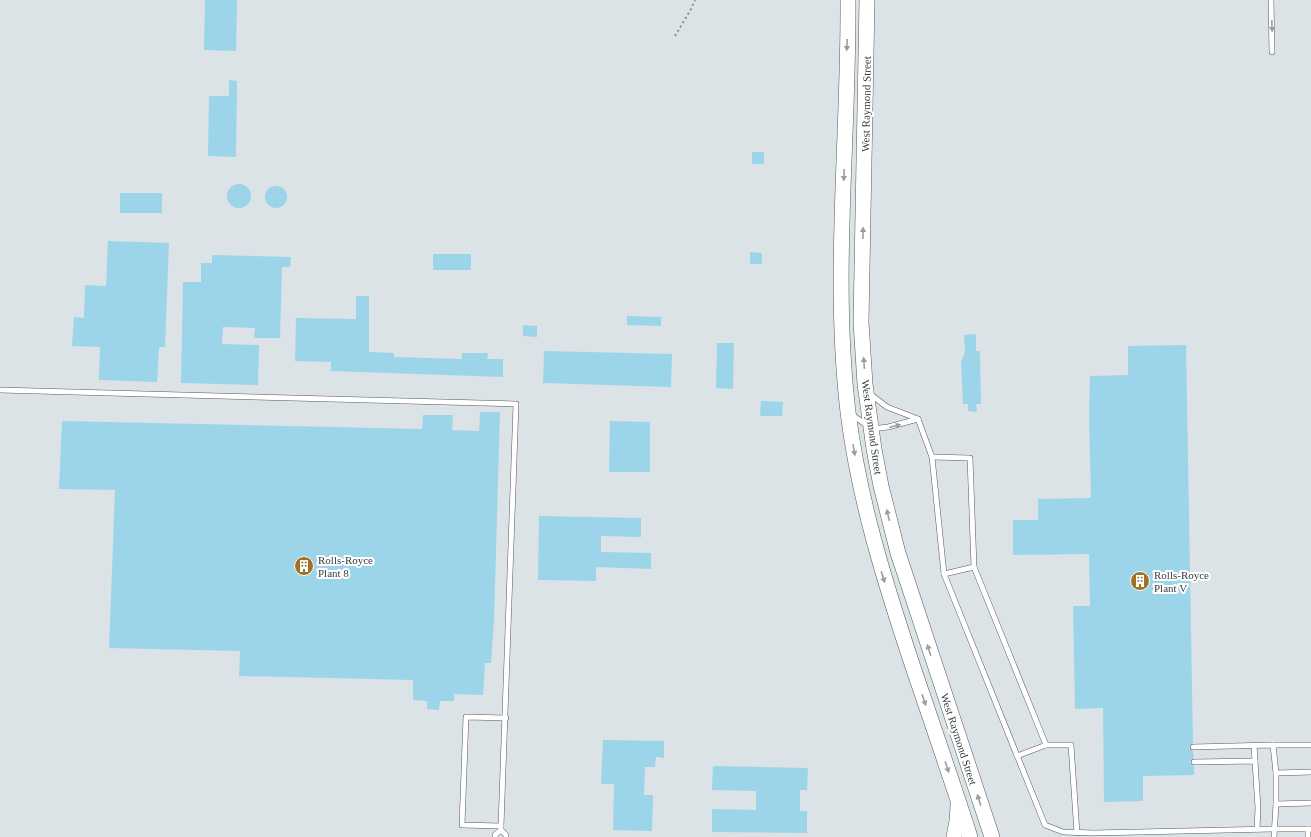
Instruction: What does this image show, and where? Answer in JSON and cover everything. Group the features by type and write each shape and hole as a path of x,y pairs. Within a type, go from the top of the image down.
{"main road":[{"path":"848,3 867,4"},
{"name":"West Raymond Street","path":"848,3 842,339 848,412 853,450 863,500 882,572 970,837"},
{"name":"West Raymond Street","path":"867,4 861,322 866,392 874,449 881,486 898,553 992,837"},
{"path":"954,837 957,821 958,801"},
{"path":"985,818 1005,837"}],"lane":[{"path":"1271,0 1272,52"},
{"path":"0,390 516,404 501,828 494,837"},
{"path":"866,392 887,407 918,419 932,457 944,574 1044,825 1063,832 1077,833 1310,829 1308,837"},
{"path":"848,412 872,429 888,427 918,419"},
{"path":"932,457 970,458 974,568 1046,746"},
{"path":"944,574 974,568"},
{"path":"501,828 462,825 466,717 506,718"},
{"path":"1193,747 1311,744"},
{"path":"1017,756 1046,746 1071,745 1077,833"},
{"path":"1254,745 1258,808 1257,829"},
{"path":"1272,745 1276,773 1274,837"},
{"path":"1194,762 1255,761"},
{"path":"1276,773 1311,772"},
{"path":"1276,804 1311,803"},
{"path":"501,828 506,837"}],"path":[{"path":"675,36 695,0"}],"building":[{"path":"205,0 237,0 236,51 204,50"},
{"path":"229,80 237,81 236,157 208,156 209,96 229,96"},
{"path":"752,152 764,152 764,164 752,164"},
{"path":"239,184 248,187 251,196 248,205 239,208 230,205 227,196 230,187"},
{"path":"276,186 284,189 287,197 284,205 276,208 268,205 265,197 268,189"},
{"path":"120,193 162,193 162,213 120,213"},
{"path":"108,241 169,243 165,347 159,347 157,382 99,380 100,347 72,346 74,317 84,318 85,285 106,286"},
{"path":"750,252 762,253 762,264 750,264"},
{"path":"433,254 471,254 471,270 433,270"},
{"path":"212,255 291,257 290,267 282,267 280,338 254,338 255,328 223,327 222,344 259,345 258,385 181,383 183,282 201,282 201,263 212,263"},
{"path":"356,296 369,296 369,352 394,353 394,357 462,359 462,353 488,353 487,359 503,359 503,377 331,371 331,362 295,361 296,318 356,319"},
{"path":"627,316 661,317 661,326 627,325"},
{"path":"523,325 537,326 537,337 523,336"},
{"path":"976,334 976,351 980,351 981,404 976,404 977,412 968,411 968,404 963,404 961,362 965,352 964,335"},
{"path":"717,343 734,343 733,389 716,388"},
{"name":"Rolls-Royce Plant V","path":"1186,345 1193,743 1189,747 1193,751 1194,758 1190,762 1194,766 1194,775 1143,776 1143,801 1104,802 1103,708 1075,709 1073,606 1090,606 1089,554 1013,555 1013,520 1038,520 1038,499 1091,498 1089,416 1090,376 1128,375 1128,346"},
{"path":"544,351 672,354 671,387 543,383"},
{"path":"761,401 783,402 782,416 760,416"},
{"name":"Rolls-Royce Plant 8","path":"480,412 500,412 494,621 491,663 485,663 483,695 454,694 454,701 440,701 439,710 427,709 427,701 413,700 413,680 239,676 240,651 109,648 115,490 59,489 62,421 422,429 423,415 453,415 452,430 479,431"},
{"path":"610,421 650,422 650,472 609,472"},
{"path":"539,516 641,518 641,537 601,536 601,552 651,553 651,569 596,567 596,581 538,580"},
{"path":"603,740 664,741 664,758 656,757 655,767 645,767 644,795 653,795 652,831 613,830 614,784 601,784"},
{"path":"713,766 808,768 807,790 800,790 800,811 807,811 807,833 712,832 712,809 756,810 756,791 712,790"}],"place":[{"name":"Rolls-Royce Plant 8","path":"304,566"},
{"name":"Rolls-Royce Plant V","path":"1140,581"}]}
